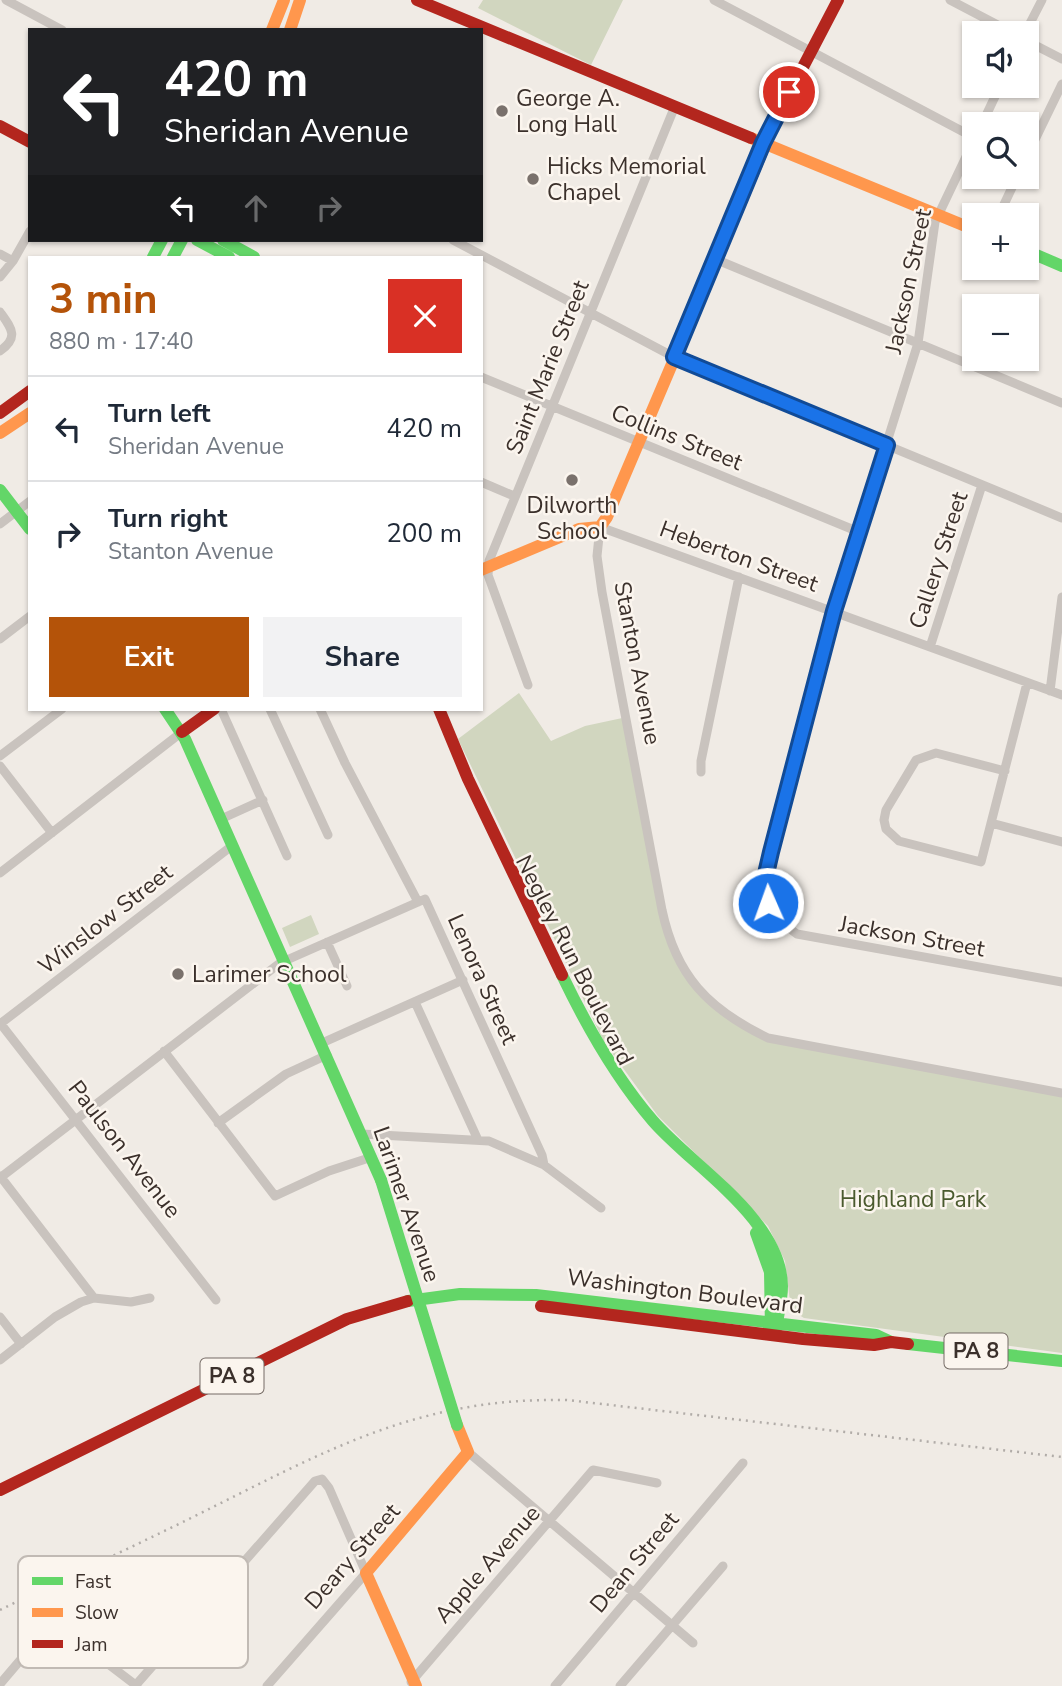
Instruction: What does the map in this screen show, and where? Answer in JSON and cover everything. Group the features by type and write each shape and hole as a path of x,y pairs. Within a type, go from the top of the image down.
{"main road":[{"path":"273,28 284,0"},
{"path":"291,28 299,0"},
{"path":"417,0 962,225"},
{"name":"Stanton Avenue","path":"600,527 607,517 639,443 763,143 838,0"},
{"path":"0,127 28,141"},
{"path":"201,242 227,256"},
{"path":"227,242 252,256"},
{"path":"1039,256 1062,266"},
{"path":"0,413 28,392"},
{"path":"0,433 28,414"},
{"path":"0,490 28,526"},
{"path":"485,569 579,530 600,527"},
{"name":"Larimer Avenue","path":"166,711 182,733 372,1157 457,1425 468,1452"},
{"path":"182,733 211,711"},
{"name":"Negley Run Boulevard","path":"433,711 462,782 597,1056 648,1125 760,1239 771,1279 774,1323"},
{"name":"Negley Run Boulevard","path":"440,711 468,779 602,1052 653,1121 753,1219 770,1242 781,1278 772,1335"},
{"name":"Washington Boulevard","path":"0,1490 347,1319 408,1299 511,1292 876,1335 891,1342"},
{"name":"Washington Boulevard","path":"473,1293 616,1317 772,1335 874,1345 891,1342 1062,1361"},
{"name":"Deary Street","path":"366,1573 468,1452"},
{"path":"366,1573 410,1684"}],"street":[{"path":"6,0 58,28"},
{"path":"713,0 962,131"},
{"path":"950,0 990,21"},
{"path":"1031,21 1042,0"},
{"path":"1039,48 1062,60"},
{"path":"1039,131 1062,84"},
{"name":"Saint Marie Street","path":"485,569 675,106"},
{"name":"Jackson Street","path":"962,166 939,215 918,343 834,611 765,878 768,903 773,912 797,934 813,939 1062,982"},
{"path":"0,277 28,235"},
{"path":"457,242 674,357 1062,518"},
{"path":"0,254 13,261"},
{"path":"715,259 1062,403"},
{"path":"0,312 13,331 11,343 0,351"},
{"name":"Collins Street","path":"483,378 859,532"},
{"path":"483,483 514,496"},
{"name":"Callery Street","path":"930,647 982,485"},
{"path":"0,524 28,502"},
{"name":"Heberton Street","path":"600,527 1062,695"},
{"name":"Stanton Avenue","path":"600,527 597,556 602,592 662,910 670,944 709,1003 733,1021 768,1038 1062,1093"},
{"path":"485,569 528,685"},
{"path":"701,772 701,761 739,577"},
{"path":"1050,691 1062,597"},
{"path":"0,639 28,618"},
{"path":"1005,771 936,753 926,754 916,760 887,810 884,820 886,830 899,841 981,862 1005,771 1027,683"},
{"path":"0,756 59,711"},
{"path":"223,711 287,856"},
{"path":"271,711 328,835"},
{"name":"Lenora Street","path":"321,711 418,902 425,899 542,1155 544,1166"},
{"path":"0,873 182,733"},
{"path":"0,766 52,832"},
{"path":"221,819 263,800"},
{"path":"991,823 1062,842"},
{"name":"Winslow Street","path":"0,1024 233,845"},
{"path":"94,1298 0,1177 285,961 418,902"},
{"path":"327,942 347,986"},
{"path":"219,1123 325,1049 463,980"},
{"path":"415,1002 478,1140"},
{"name":"Paulson Avenue","path":"0,1024 216,1300"},
{"path":"164,1051 275,1196 329,1171 372,1157"},
{"path":"362,1134 489,1141 544,1166 601,1208"},
{"path":"0,1360 55,1317 94,1298 131,1302 150,1298"},
{"path":"0,1317 21,1344"},
{"name":"Larimer Avenue","path":"468,1452 693,1643"},
{"name":"Dean Street","path":"555,1686 743,1463"},
{"name":"Apple Avenue","path":"410,1684 593,1470 657,1483"},
{"path":"248,1558 315,1481 322,1479 366,1573"},
{"path":"620,1686 723,1566"},
{"name":"Deary Street","path":"267,1686 366,1573"},
{"path":"0,1684 18,1663"},
{"path":"113,1668 136,1686 152,1668"}],"green space":[{"path":"483,0 623,0 591,65 478,8"},
{"name":"Highland Park","path":"519,693 551,741 585,726 627,717 649,851 665,920 688,977 703,996 724,1013 768,1038 1062,1093 1062,1353 804,1318 791,1310 785,1261 768,1226 658,1116 604,1042 458,739"},
{"path":"311,915 319,934 290,947 282,928"}],"railway":[{"path":"113,1556 328,1451 372,1434 416,1419 463,1408 513,1402 567,1400 1062,1457"},
{"path":"0,1610 18,1601"}],"traffic: fast":[{"path":"154,256 161,242"},
{"path":"174,256 181,242"},
{"path":"201,242 227,256"},
{"path":"227,242 252,256"},
{"path":"1039,256 1062,266"},
{"path":"0,490 28,526"},
{"path":"166,711 185,739 381,1180"},
{"path":"562,975 603,1051 639,1104 670,1139 732,1196 767,1238 778,1262 782,1286 776,1329"},
{"path":"381,1180 457,1425"},
{"path":"756,1233 770,1272 771,1330"},
{"path":"408,1301 460,1294 536,1295 876,1335 891,1342"},
{"path":"908,1344 1062,1361"}],"traffic: slow":[{"path":"273,28 284,0"},
{"path":"291,28 300,0"},
{"path":"483,569 579,529 600,527 607,517 777,117"},
{"path":"751,138 962,225"},
{"path":"0,433 28,414"},
{"path":"416,1686 366,1573 468,1452 457,1425"}],"traffic: jam":[{"path":"417,0 751,138"},
{"path":"777,117 838,0"},
{"path":"0,126 28,141"},
{"path":"0,413 28,392"},
{"path":"182,732 211,711"},
{"path":"440,711 468,779 562,975"},
{"path":"0,1490 347,1319 408,1301"},
{"path":"541,1306 803,1339 874,1345 891,1342 908,1344"}],"place":[{"name":"George A. Long Hall","path":"502,111"},
{"name":"Hicks Memorial Chapel","path":"533,179"},
{"name":"Dilworth School","path":"572,480"},
{"name":"Larimer School","path":"178,974"}],"route":[{"path":"768,903 765,878 771,852 834,611 887,445 674,357 763,143 789,92"}]}
